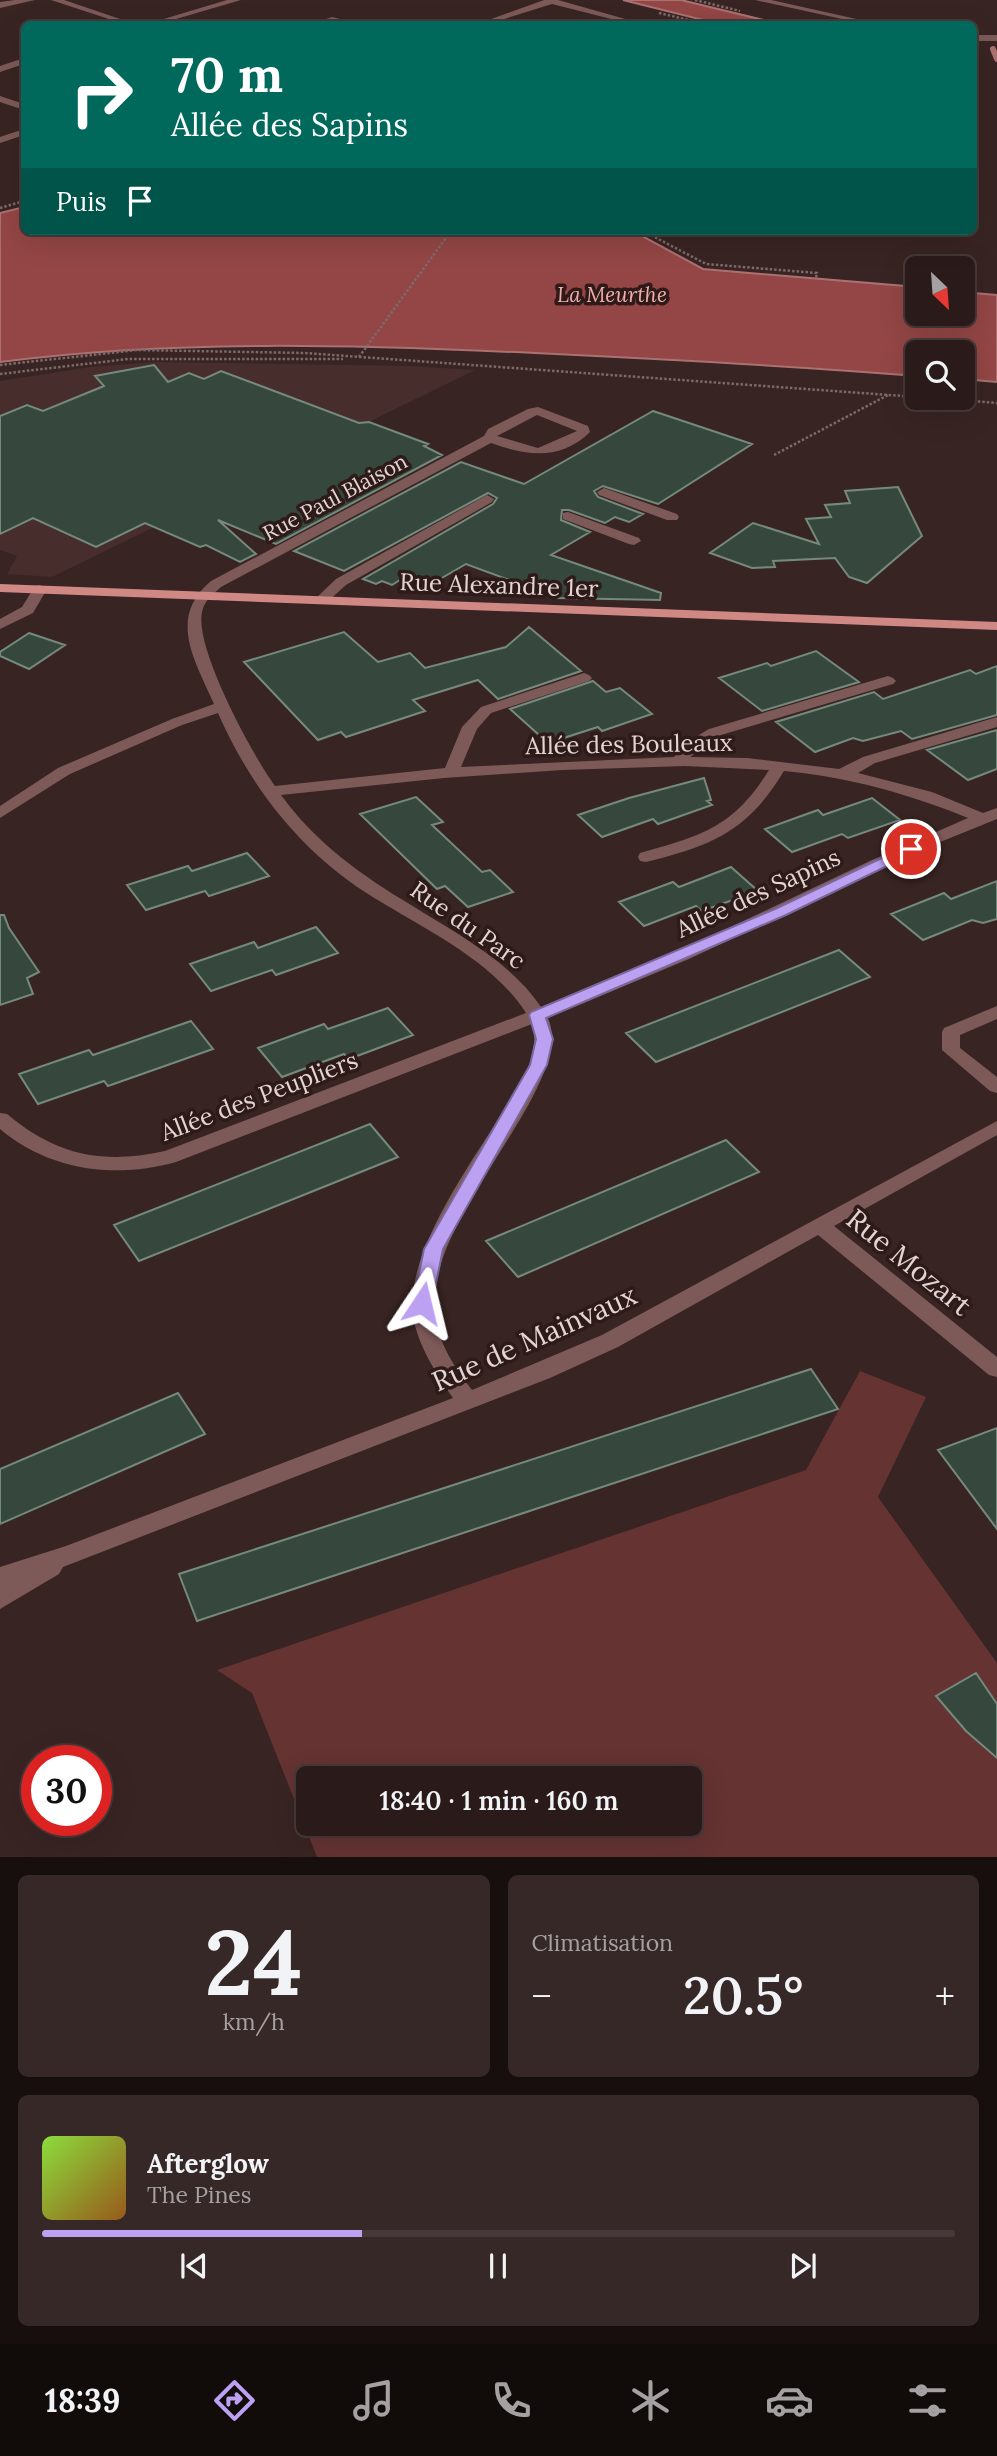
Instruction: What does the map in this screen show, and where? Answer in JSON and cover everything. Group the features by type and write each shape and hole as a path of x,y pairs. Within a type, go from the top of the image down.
{"main road":[{"name":"Rue Alexandre 1er","path":"0,587 997,626"}],"street":[{"path":"0,5 31,0"},
{"path":"55,0 122,21"},
{"path":"162,21 237,0"},
{"path":"759,0 860,21"},
{"path":"490,21 550,1 627,21"},
{"path":"977,38 997,38"},
{"path":"0,69 21,62"},
{"path":"0,99 21,106"},
{"path":"0,140 21,133"},
{"name":"Rue Paul Blaison","path":"200,596 216,584 490,438 492,432 532,412 543,412 584,429 584,432 541,453 532,453 490,438"},
{"path":"604,492 672,517"},
{"path":"321,600 341,582 487,499"},
{"path":"568,516 634,541"},
{"path":"0,625 28,610 40,589"},
{"name":"Rue du Parc","path":"200,596 193,610 194,625 221,707 245,754 270,792 317,846 334,861 495,971 516,988 537,1015"},
{"path":"451,773 470,727 486,710 584,678"},
{"path":"678,762 685,750 715,732 888,681"},
{"path":"0,813 64,771 177,722 221,707"},
{"path":"843,774 869,760 997,722"},
{"name":"Allée des Bouleaux","path":"270,792 451,773 579,764 678,762 779,767 843,774 919,791 989,816"},
{"path":"646,857 702,841 732,826 764,795 779,767"},
{"name":"Allée des Sapins","path":"537,1015 780,912 911,849 989,816"},
{"path":"997,1012 951,1032 951,1051 997,1087"},
{"path":"468,1402 446,1371 427,1330 422,1303 425,1279 439,1238 538,1065 544,1039 537,1015"},
{"name":"Allée des Peupliers","path":"0,1119 16,1134 66,1159 119,1166 145,1164 537,1015"},
{"name":"Rue de Mainvaux","path":"0,1577 72,1554 468,1402 610,1341 997,1127"},
{"name":"Rue Mozart","path":"819,1225 997,1369"},
{"name":"Rue de Mainvaux","path":"0,1599 72,1554"}],"path":[{"path":"0,208 21,202"},
{"path":"0,374 128,359 308,361 358,358 448,235"},
{"path":"651,235 706,264 817,273 816,278"},
{"path":"0,365 83,354 170,350 305,353 905,396"},
{"path":"774,454 889,395"},
{"path":"975,401 997,403"}],"shaded area":[{"path":"155,362 411,366 475,370 52,577 7,574 17,556 0,550 0,381 90,367"},
{"path":"860,1371 926,1397 878,1497 997,1663 997,1857 317,1857 309,1836 702,1836 702,1766 296,1766 296,1804 252,1693 217,1670 806,1470"}],"water":[{"path":"623,0 681,0 768,21 707,21"},
{"name":"La Meurthe","path":"21,208 21,235 640,235 703,269 905,286 905,326 975,326 975,293 997,295 997,382 975,380 975,340 905,340 905,375 631,358 334,346 133,350 0,362 0,213"}],"building":[{"path":"154,365 168,382 189,373 204,379 221,371 359,423 369,422 428,444 424,446 442,455 276,544 218,520 256,554 240,562 206,545 200,547 145,523 96,547 33,518 0,534 0,416 27,405 43,411 104,386 95,376"},
{"path":"653,411 752,444 658,504 603,486 594,491 598,497 643,514 629,522 615,517 605,523 562,510 561,520 590,532 551,555 661,593 660,600 558,598 466,564 428,586 400,580 392,585 382,581 376,584 363,579 493,504 497,498 488,493 344,571 294,551 461,462 524,484"},
{"path":"898,487 922,536 867,583 849,577 835,558 773,561 775,567 752,568 710,553 753,523 819,544 806,519 831,517 825,505 850,503 845,491"},
{"path":"529,627 581,671 498,699 478,680 413,700 425,711 346,737 341,732 318,740 244,662 344,632 378,662 410,653 425,668 506,647"},
{"path":"29,633 65,645 29,669 0,656 0,652"},
{"path":"816,651 859,682 762,711 719,678 767,663 771,666"},
{"path":"997,666 997,715 912,739 901,731 863,741 853,738 815,752 776,722 874,692 883,699 970,670 976,674"},
{"path":"593,681 606,692 620,688 652,714 602,731 598,727 548,743 510,709"},
{"path":"997,730 997,769 968,780 927,750"},
{"path":"704,778 711,800 707,801 712,805 658,824 653,819 602,837 578,815 629,798"},
{"path":"416,797 443,822 432,825 482,872 490,870 513,892 468,907 445,886 437,889 360,814"},
{"path":"872,798 900,820 848,838 842,834 792,852 765,829 818,810 823,815"},
{"path":"247,853 269,876 209,896 205,891 146,910 127,885 188,866 192,871"},
{"path":"731,867 758,891 702,911 696,906 644,926 619,902 673,882 679,887"},
{"path":"997,881 997,919 983,923 972,920 923,940 891,914 944,893 951,899"},
{"path":"0,915 4,915 9,928 39,972 27,978 33,994 0,1005"},
{"path":"316,927 338,953 276,975 272,970 211,991 190,964 254,942 258,948"},
{"path":"839,950 870,977 656,1062 626,1033"},
{"path":"388,1008 413,1035 349,1059 344,1054 282,1077 258,1048 324,1024 328,1029"},
{"path":"191,1021 213,1049 108,1086 104,1081 38,1104 19,1074 89,1050 93,1055"},
{"path":"370,1124 398,1157 139,1261 114,1225"},
{"path":"726,1140 759,1172 518,1277 486,1241"},
{"path":"811,1369 838,1409 197,1621 179,1574"},
{"path":"178,1393 205,1434 0,1524 0,1469"},
{"path":"997,1428 997,1529 938,1450"},
{"path":"976,1673 997,1704 997,1758 966,1731 936,1696"}],"waterway":[{"path":"993,49 997,59"}],"route":[{"path":"422,1303 425,1279 434,1249 531,1082 538,1065 544,1039 537,1015 681,956 911,849"}]}
